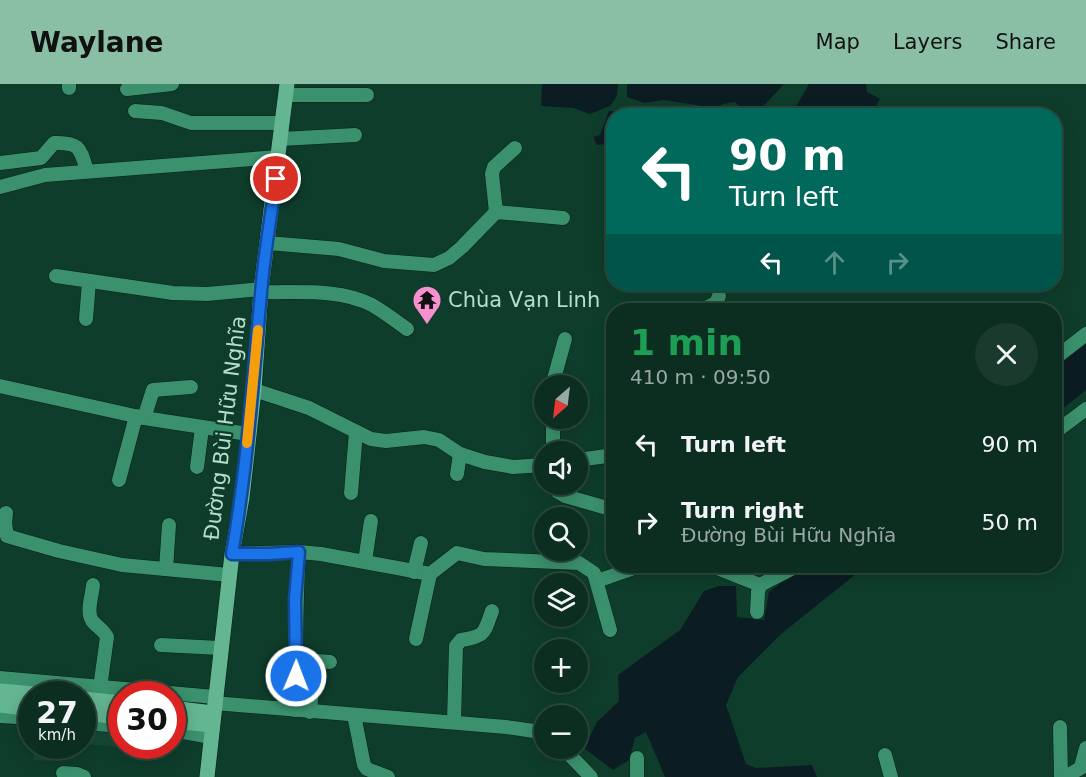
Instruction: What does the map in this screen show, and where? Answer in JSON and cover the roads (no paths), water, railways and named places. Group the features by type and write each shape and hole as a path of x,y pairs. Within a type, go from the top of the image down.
{"main road":[{"name":"Đường Bùi Hữu Nghĩa","path":"207,777 229,575 242,498 254,390 261,291 286,89"},
{"path":"0,691 18,693"},
{"path":"0,705 18,707"},
{"path":"186,710 213,715"},
{"path":"186,721 213,715"}],"street":[{"path":"127,88 172,84"},
{"path":"286,89 367,95"},
{"path":"135,111 162,113 191,123 282,123"},
{"path":"281,139 355,135"},
{"path":"0,163 41,158 54,143 69,143 77,146 81,152 87,171"},
{"path":"496,212 492,174 494,167 515,148"},
{"path":"0,187 45,175 278,157"},
{"path":"496,212 563,218"},
{"path":"268,243 339,249 384,261 434,265 449,258 462,247 496,212"},
{"path":"56,276 191,294 261,291 333,294 372,305 407,329"},
{"path":"86,319 89,282"},
{"path":"716,303 719,297"},
{"path":"1062,353 1086,334"},
{"path":"555,375 565,339"},
{"path":"0,386 140,417 248,434"},
{"path":"119,480 140,417 153,390 191,387"},
{"path":"254,390 309,408 371,439 386,441 424,437 438,440 460,454 485,462 513,467 534,466"},
{"path":"1062,427 1086,409"},
{"path":"197,467 202,428"},
{"path":"351,493 356,432"},
{"path":"457,474 460,454"},
{"path":"588,459 606,456"},
{"path":"563,495 606,508"},
{"path":"6,513 3,536 122,565 229,575"},
{"path":"365,561 371,521"},
{"path":"166,569 169,525"},
{"path":"414,572 421,543"},
{"path":"232,554 299,552 365,561 430,574"},
{"path":"295,711 297,637 295,599 299,552"},
{"path":"416,639 430,574 457,553 484,559 579,563 594,573 610,630"},
{"path":"597,581 620,573"},
{"path":"730,573 760,585"},
{"path":"757,612 760,585 783,573"},
{"path":"93,585 89,615 107,637 100,688"},
{"path":"454,722 456,646 461,640 480,637 484,633 492,611"},
{"path":"161,645 220,648"},
{"path":"310,712 314,663 317,661 330,662"},
{"path":"0,678 100,688 213,715 295,711 354,714 522,729 534,733"},
{"path":"354,714 364,765 367,769 388,777"},
{"path":"186,725 213,715"},
{"path":"0,716 18,717"},
{"path":"1060,727 1063,777 1084,766 1086,748"},
{"path":"885,755 891,777"},
{"path":"637,758 637,777"},
{"path":"574,759 591,777"},
{"path":"63,773 84,777"}],"water":[{"path":"542,84 618,84 617,96 610,106 590,114 573,108 541,106"},
{"path":"627,84 784,84 762,108 742,108 735,102 716,108 663,100 644,103 627,97"},
{"path":"809,84 866,84 867,92 880,99 875,108 795,108"},
{"path":"606,119 606,144 597,145 593,137 600,135"},
{"path":"1086,344 1086,390 1062,409 1062,363"},
{"path":"794,573 857,573 781,634 738,677 726,705 746,764 756,768 812,765 817,777 665,777 646,732 635,738 629,760 613,770 588,751 588,740 597,722 619,701 618,675 680,630 704,591 719,586 736,586 737,617 764,620 769,592"}],"place":[{"name":"Chùa Vạn Linh","path":"427,326"}]}
